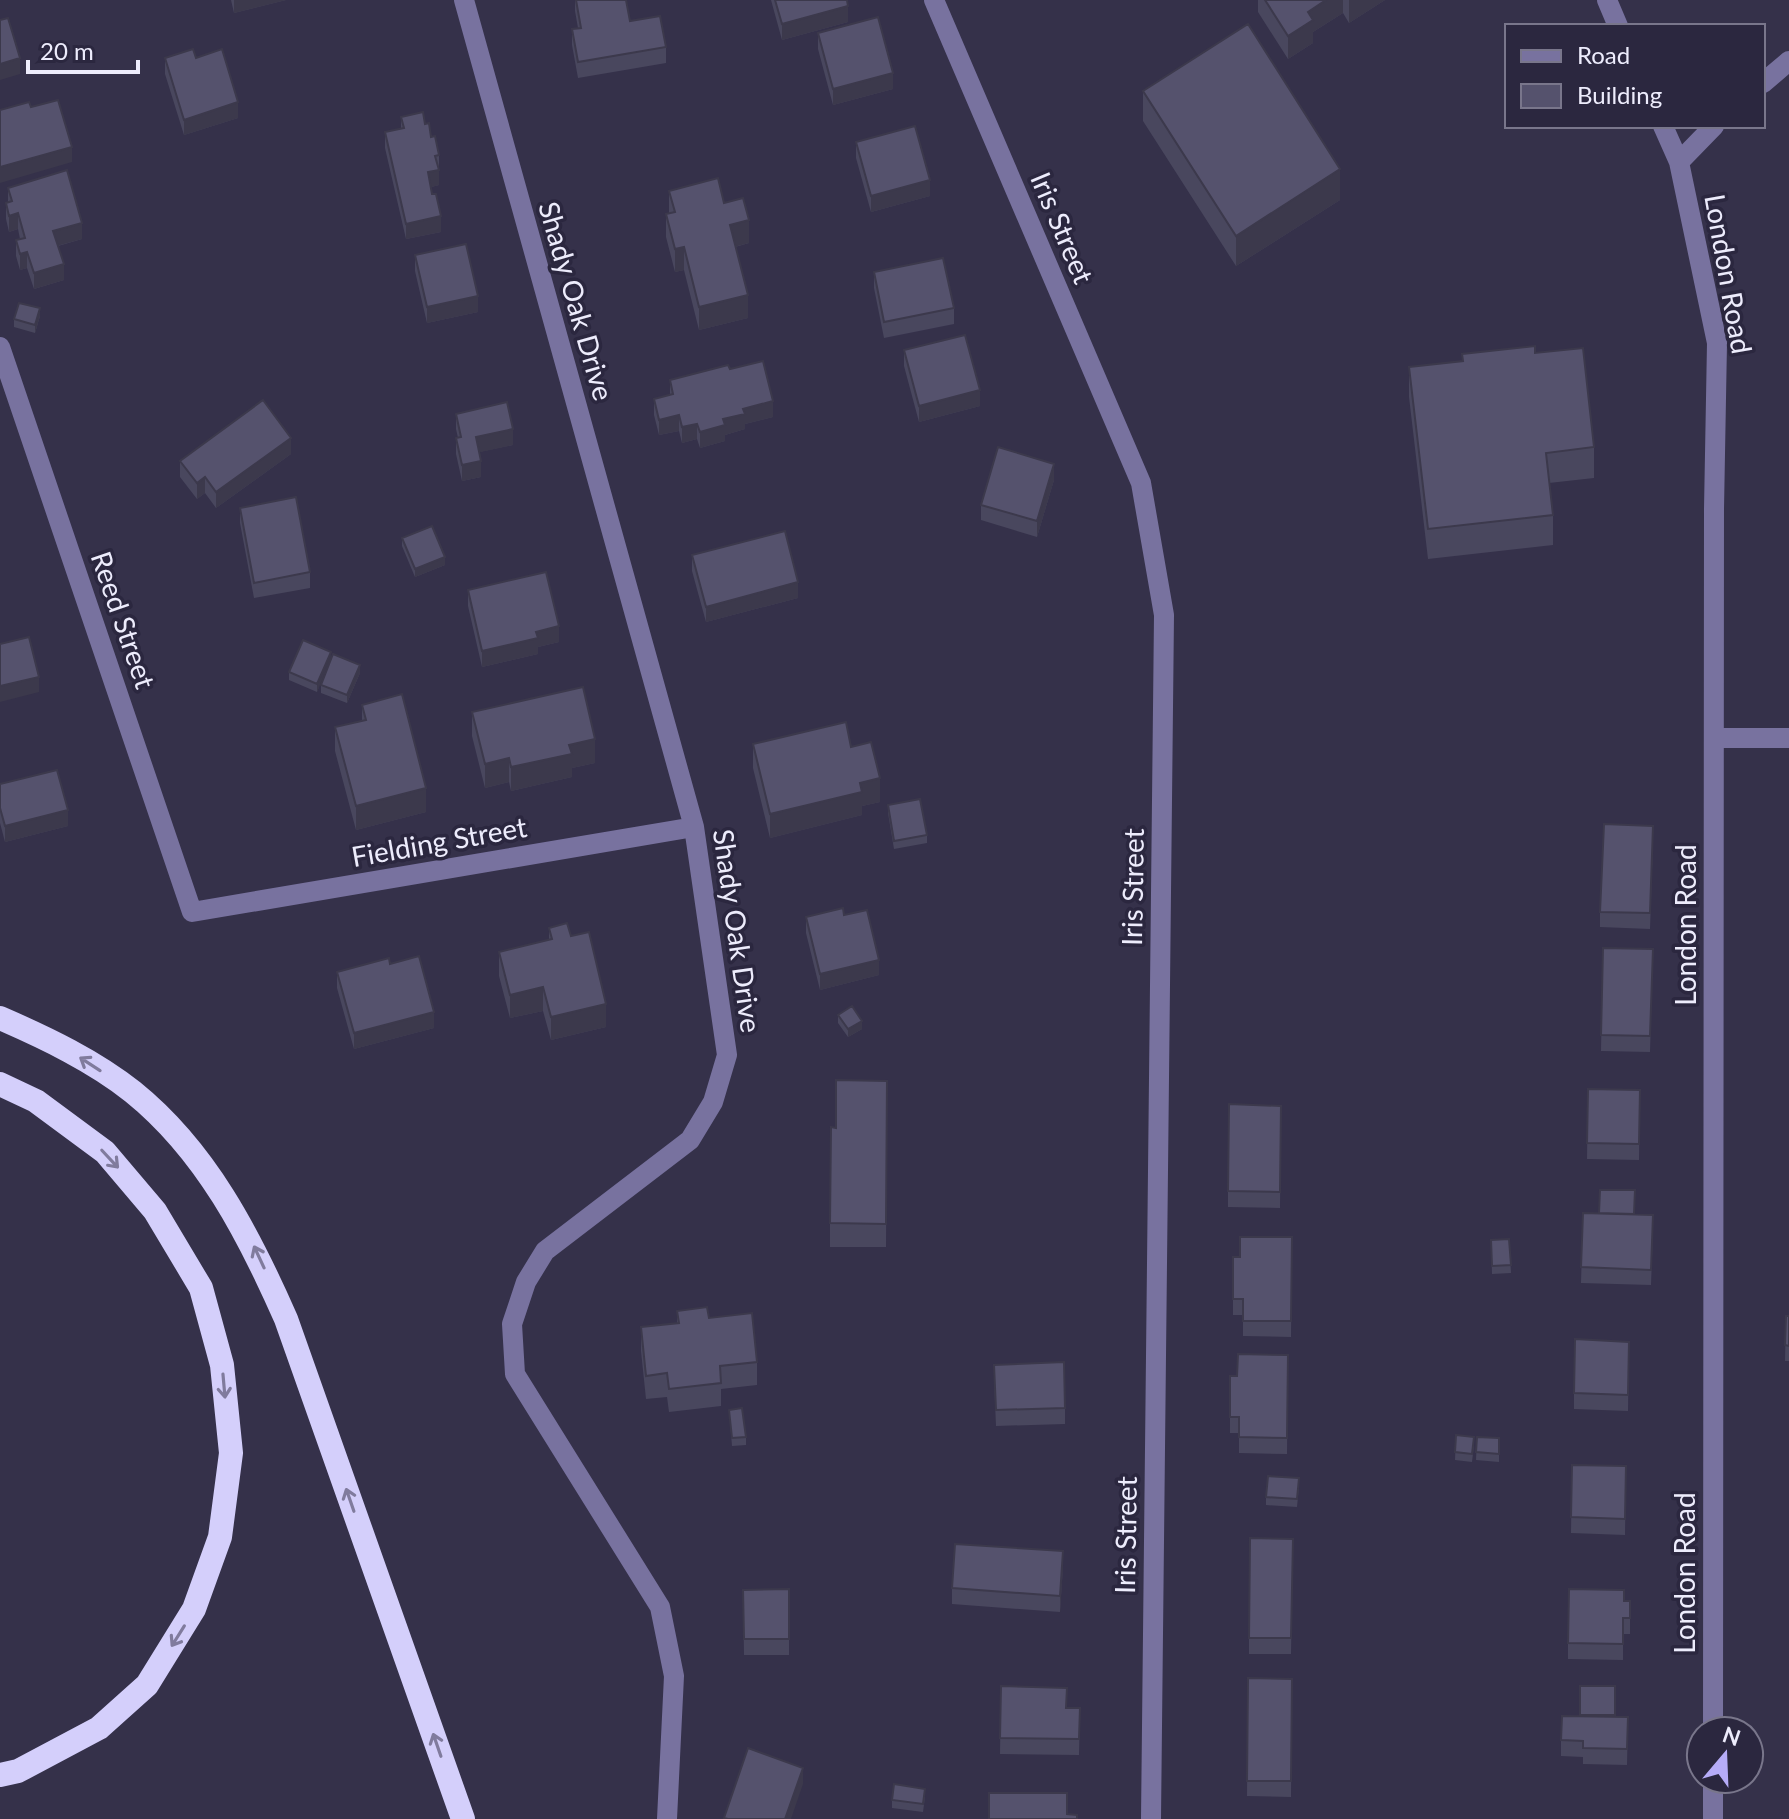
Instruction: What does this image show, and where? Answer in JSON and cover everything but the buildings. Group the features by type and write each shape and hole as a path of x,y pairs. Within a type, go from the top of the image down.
{"highway":[{"path":"0,1018 63,1046 133,1092 175,1134 220,1188 255,1248 286,1319 463,1819"},
{"path":"0,1084 36,1101 105,1152 155,1211 201,1288 222,1365 231,1453 220,1537 194,1609 147,1685 99,1728 18,1771 0,1775"}],"street":[{"name":"Shady Oak Drive","path":"464,0 694,827 727,1055 713,1102 690,1140 545,1251 526,1282 512,1324 515,1374 660,1607 674,1676 667,1819"},
{"name":"Iris Street","path":"934,0 1141,483 1164,615 1151,1819"},
{"path":"1607,0 1617,24"},
{"path":"1765,81 1789,61"},
{"name":"London Road","path":"1664,128 1679,162 1717,343 1713,1715"},
{"path":"1679,162 1712,128"},
{"name":"Reed Street","path":"0,347 192,912"},
{"path":"1714,738 1789,738"},
{"name":"Fielding Street","path":"192,912 694,827"},
{"path":"1713,1795 1713,1819"}]}
